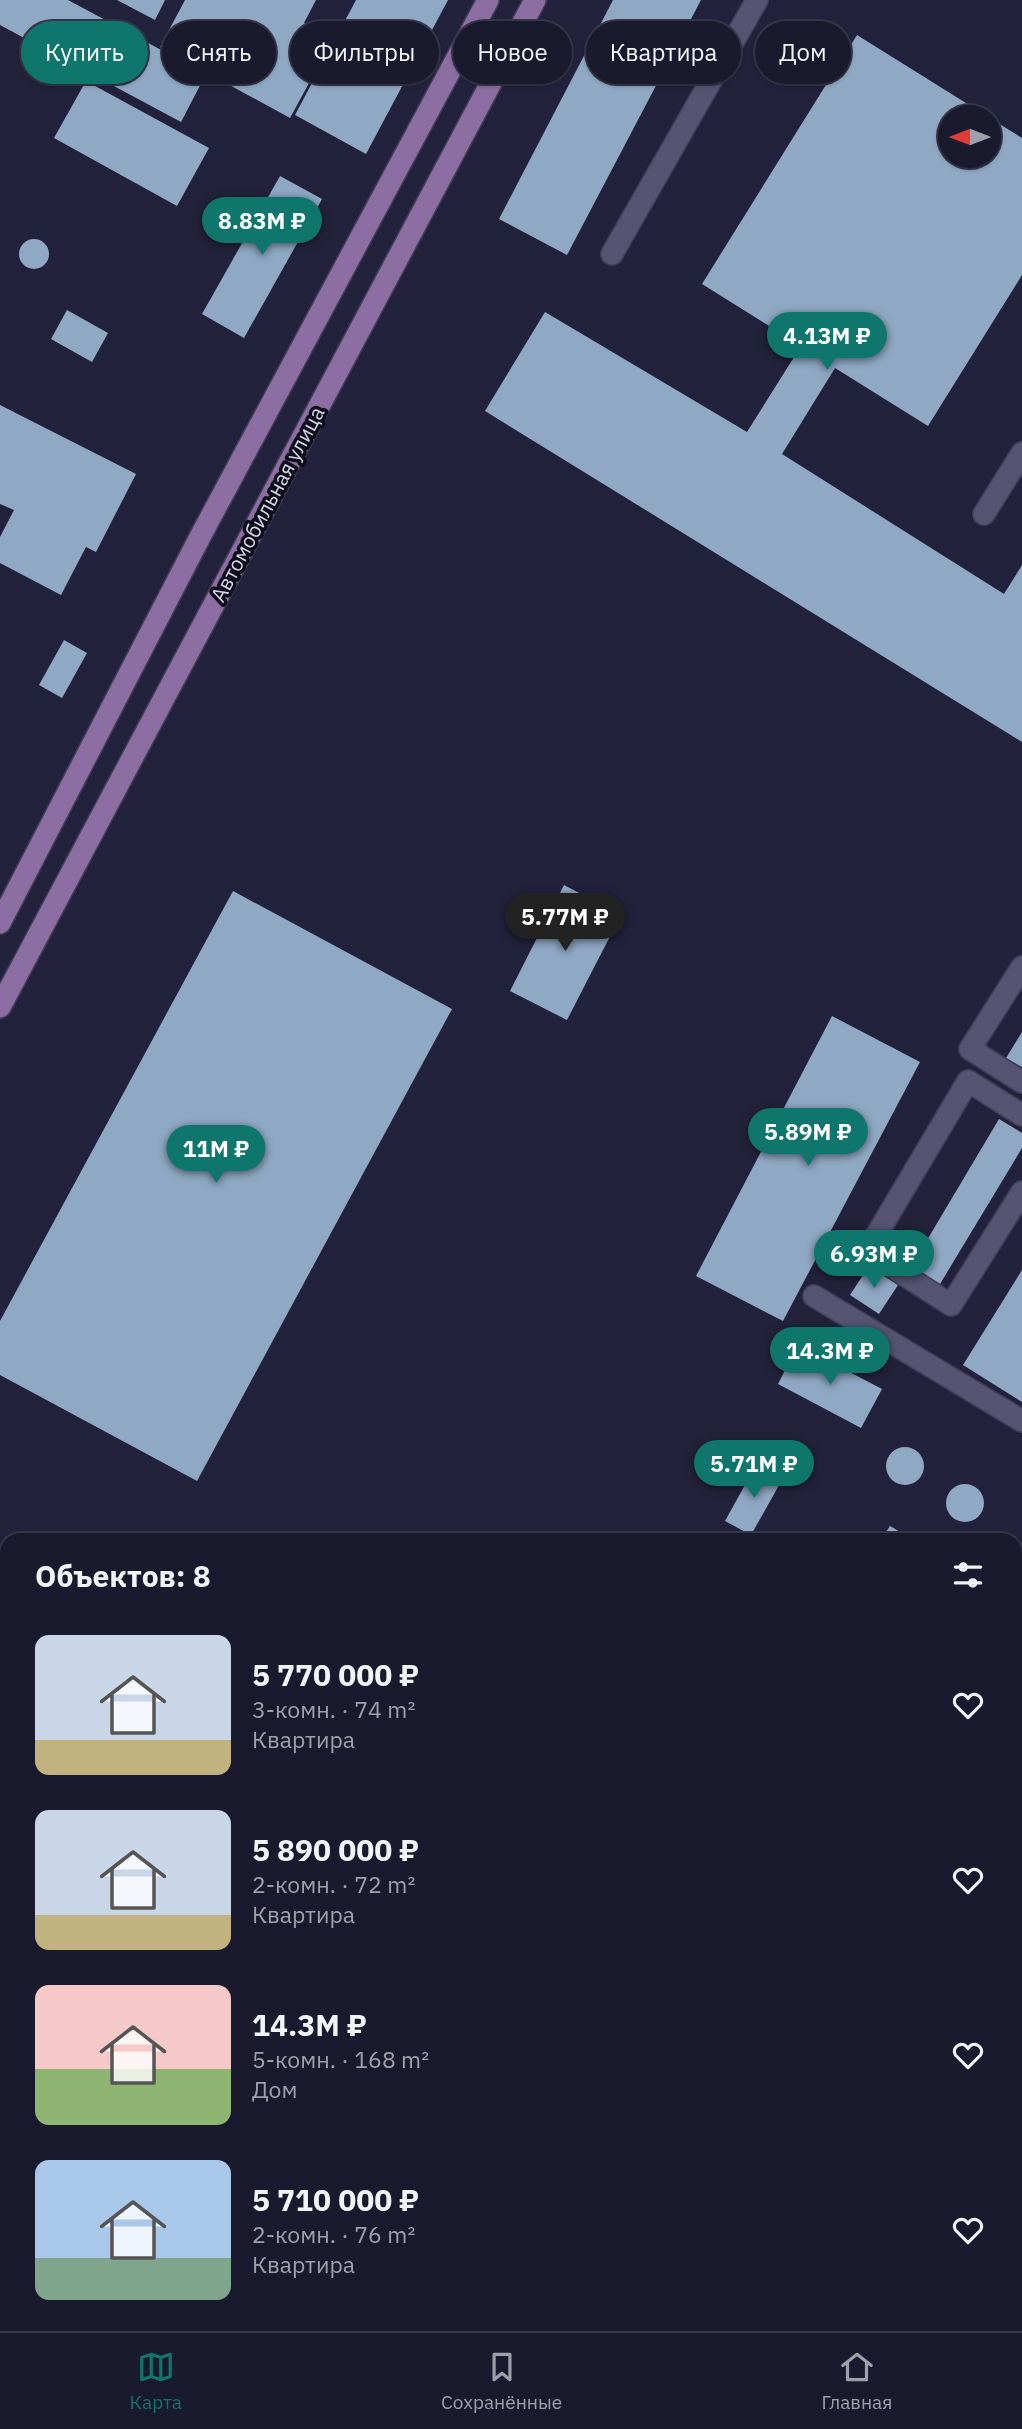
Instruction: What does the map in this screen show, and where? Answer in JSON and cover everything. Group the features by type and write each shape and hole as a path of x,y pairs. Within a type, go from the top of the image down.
{"main road":[{"name":"Автомобильная улица","path":"0,923 201,535 488,0"},
{"name":"Автомобильная улица","path":"0,1007 535,0"}],"street":[{"path":"611,254 757,0"},
{"path":"984,514 1022,453"},
{"path":"1022,967 970,1049 1022,1082"},
{"path":"1022,1115 968,1081 867,1251 951,1305 1022,1192"},
{"path":"814,1296 1022,1420"}],"building":[{"path":"0,0 68,0 107,21 21,21 21,36 0,25"},
{"path":"117,0 165,0 155,20"},
{"path":"185,0 316,0 305,21 290,21 290,84 309,84 290,118 228,84 276,84 276,21 174,21"},
{"path":"356,0 448,0 437,21 345,21"},
{"path":"613,0 701,0 690,21 602,21"},
{"path":"857,35 969,105 938,105 938,168 1001,168 1001,125 1022,138 1022,275 928,426 835,368 782,454 1004,594 1022,565 1022,742 485,411 545,312 747,432 801,346 702,284 826,84 851,84 851,45"},
{"path":"148,43 162,50 162,84 201,84 181,122 110,84 148,84"},
{"path":"586,52 586,84 657,84 567,255 499,219 569,84 572,84"},
{"path":"84,84 92,84 209,148 177,206 54,138"},
{"path":"311,84 403,84 366,154 295,115"},
{"path":"280,176 322,199 244,338 202,314"},
{"path":"34,239 45,243 49,254 45,265 34,269 23,265 19,254 23,243"},
{"path":"67,310 108,333 92,362 51,339"},
{"path":"0,405 136,474 96,552 86,547 61,595 0,563 0,537 14,510 0,504"},
{"path":"64,640 87,653 62,698 39,685"},
{"path":"564,885 621,915 567,1020 510,991"},
{"path":"233,891 452,1009 197,1481 0,1375 0,1321"},
{"path":"832,1016 920,1062 783,1321 696,1276"},
{"path":"1022,1032 1022,1067 1006,1058"},
{"path":"999,1119 1022,1133 1022,1148 940,1284 911,1267"},
{"path":"869,1266 898,1285 879,1314 850,1295"},
{"path":"1022,1270 1022,1402 963,1365"},
{"path":"798,1345 882,1389 861,1428 778,1384"},
{"path":"905,1447 918,1453 924,1466 918,1479 905,1485 892,1479 886,1466 892,1453"},
{"path":"756,1465 782,1480 752,1533 725,1521"},
{"path":"965,1484 978,1490 984,1503 978,1516 965,1522 952,1516 946,1503 952,1490"},
{"path":"890,1526 902,1533 886,1533"}]}
